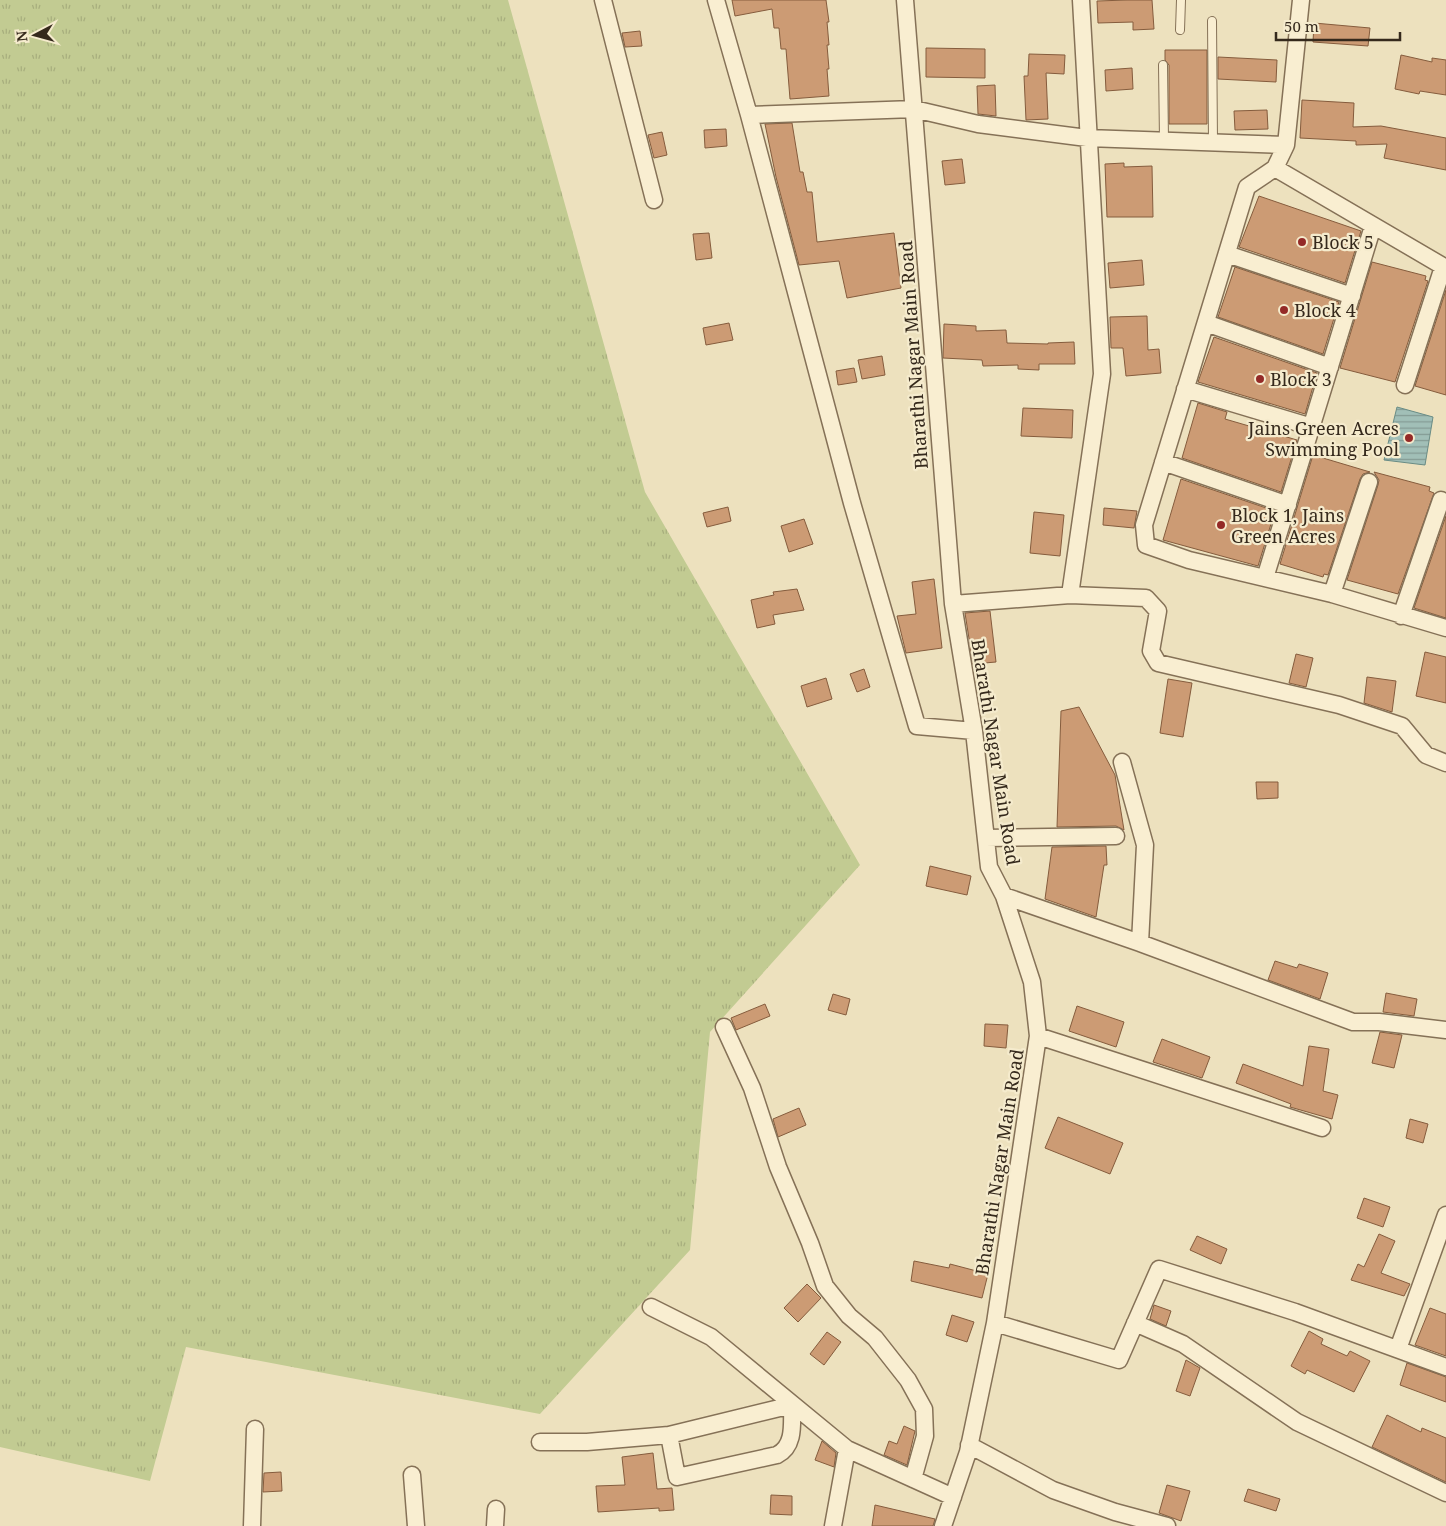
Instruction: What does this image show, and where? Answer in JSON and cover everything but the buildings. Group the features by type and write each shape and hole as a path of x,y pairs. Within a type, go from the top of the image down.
{"street":[{"path":"603,0 654,200"},
{"path":"716,0 749,115 852,503 916,726 974,731"},
{"name":"Bharathi Nagar Main Road","path":"905,0 953,604 974,731 989,867 1004,896 1032,982 1038,1036 995,1323 969,1445 943,1526"},
{"path":"1070,596 1102,374 1087,138 1081,0"},
{"path":"1301,0 1286,145 1274,168 1247,187 1144,525 1146,545 1189,560 1332,594 1446,628"},
{"path":"749,115 914,109 978,124 1087,138 1286,145"},
{"path":"1274,168 1444,267 1405,385"},
{"path":"1265,578 1373,226"},
{"path":"1227,254 1352,296"},
{"path":"1206,323 1330,366"},
{"path":"1185,389 1312,427"},
{"path":"1163,462 1288,505"},
{"path":"1332,594 1370,482"},
{"path":"1401,616 1441,500"},
{"path":"953,604 1070,596 1146,598 1158,611 1151,651 1158,663 1339,705 1402,726 1426,755 1446,763"},
{"path":"1122,762 1145,845 1140,943"},
{"path":"986,838 1116,836"},
{"path":"1004,896 1140,943 1353,1022 1379,1022 1446,1030"},
{"path":"724,1027 752,1088 778,1167 810,1243 824,1286 849,1316 880,1345 908,1380 924,1409 925,1436 913,1479"},
{"path":"1038,1036 1322,1128"},
{"path":"1398,1349 1446,1215"},
{"path":"995,1323 1119,1360 1159,1269 1295,1312 1446,1367"},
{"path":"651,1308 710,1337 792,1406 847,1449 953,1497"},
{"path":"1135,1323 1184,1344 1298,1422 1446,1493"},
{"path":"669,1435 677,1477 776,1455 783,1452 792,1437 792,1406"},
{"path":"540,1442 587,1442 669,1435 792,1406"},
{"path":"252,1526 255,1429"},
{"path":"969,1445 1053,1490 1115,1512 1167,1526"},
{"path":"833,1526 847,1449"},
{"path":"412,1475 416,1526"},
{"path":"495,1526 496,1509"}],"lane":[{"path":"1180,30 1181,0"},
{"path":"1212,22 1213,142"},
{"path":"1163,65 1164,140"}],"green space":[{"path":"0,0 508,0 645,492 860,865 710,1032 690,1250 540,1414 186,1347 150,1481 0,1447"}],"water":[{"name":"Jains Green Acres Swimming Pool","path":"1397,407 1433,417 1425,465 1384,460"}],"place":[{"name":"Block 5","path":"1302,242"},
{"name":"Block 4","path":"1284,310"},
{"name":"Block 3","path":"1260,379"},
{"name":"Jains Green Acres Swimming Pool","path":"1409,438"},
{"name":"Block 1, Jains Green Acres","path":"1221,525"}]}
